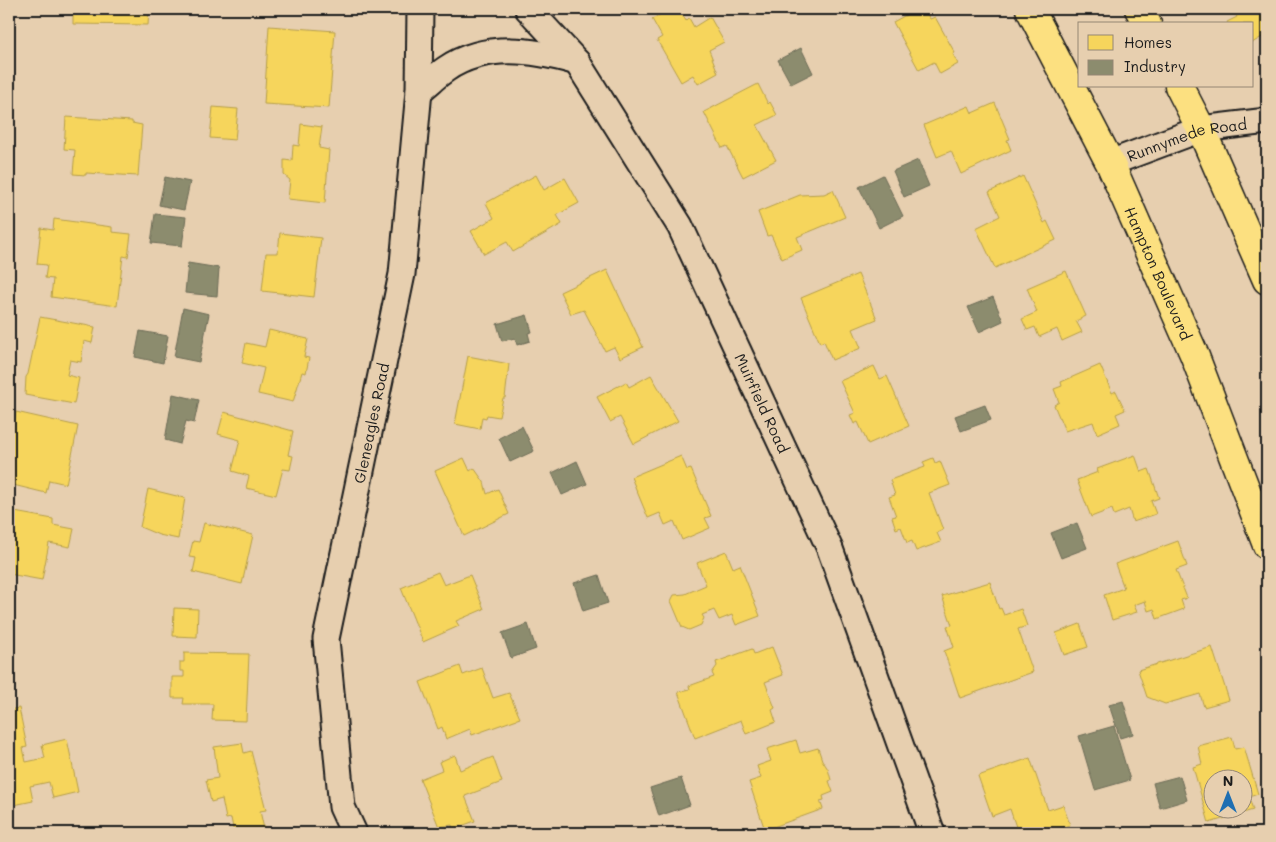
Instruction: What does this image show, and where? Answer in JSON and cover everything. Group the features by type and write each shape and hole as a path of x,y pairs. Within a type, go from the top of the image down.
{"main road":[{"name":"Hampton Boulevard","path":"1030,9 1110,164 1194,354 1267,545"},
{"path":"1139,9 1146,22"},
{"path":"1180,88 1201,129 1267,280"}],"street":[{"name":"Gleneagles Road","path":"354,833 342,807 326,639 402,274 419,91 420,9"},
{"name":"Muirfield Road","path":"528,9 577,62 680,226 821,531 932,833"},
{"path":"419,91 448,68 483,54 505,50 540,52 577,62"},
{"name":"Runnymede Road","path":"1110,164 1201,129 1267,121"}],"building: Homes":[{"path":"73,9 149,9 148,25 73,24"},
{"path":"671,9 679,9 686,21 689,18 694,27 710,17 724,42 709,50 718,73 698,84 693,75 681,82 657,40 662,37 652,19"},
{"path":"917,9 924,9 930,19 935,17 955,53 953,54 958,64 940,74 934,62 919,70 893,22"},
{"path":"1233,9 1267,9 1267,34 1254,42 1254,22 1227,22 1237,17"},
{"path":"269,26 335,31 329,108 264,104"},
{"path":"758,84 768,104 770,102 777,115 757,125 776,160 743,177 727,146 722,148 704,112"},
{"path":"995,103 1010,139 1007,140 1011,150 961,174 951,151 937,157 924,125 969,106 972,113"},
{"path":"213,107 238,109 235,140 210,138"},
{"path":"66,117 132,121 132,123 142,125 138,176 73,174 75,150 64,149"},
{"path":"301,124 322,127 319,148 329,150 325,203 288,199 290,180 284,175 284,160 292,161 293,145 299,146"},
{"path":"536,175 544,190 565,178 579,203 557,215 562,224 513,252 507,242 484,254 471,231 494,218 486,203"},
{"path":"1023,176 1044,223 1047,221 1056,240 995,268 976,228 1000,216 989,192"},
{"path":"833,190 845,217 797,237 802,250 782,259 771,235 767,236 758,212 800,195 824,194"},
{"path":"54,219 112,227 112,232 131,234 128,257 123,256 117,306 51,297 53,279 45,278 47,265 37,264 41,228 53,230"},
{"path":"280,233 321,238 314,297 262,291 266,253 278,253"},
{"path":"607,270 643,347 620,358 614,347 605,351 584,310 571,314 560,292"},
{"path":"1066,271 1086,316 1076,321 1082,332 1062,341 1057,329 1039,337 1035,327 1027,330 1022,319 1037,312 1027,288"},
{"path":"858,274 877,319 853,329 861,348 832,360 824,341 820,343 801,298"},
{"path":"40,317 95,327 92,343 84,341 81,362 70,360 67,375 79,378 74,404 25,395 26,377"},
{"path":"269,330 308,339 304,357 309,358 306,373 302,372 293,402 258,394 264,368 242,363 246,343 265,347"},
{"path":"468,356 509,364 505,398 503,398 499,417 487,415 486,418 482,417 480,429 455,424"},
{"path":"1100,365 1112,393 1116,391 1125,410 1116,414 1120,424 1097,434 1093,422 1065,431 1054,405 1059,402 1054,389 1062,386 1061,382"},
{"path":"874,366 880,379 887,376 909,426 868,444 858,422 854,424 850,415 855,413 840,381"},
{"path":"651,375 678,421 634,444 620,417 610,422 597,397 626,382 629,387"},
{"path":"16,412 78,426 66,484 49,480 46,493 9,484 9,447"},
{"path":"224,412 293,431 288,455 293,456 290,470 283,469 276,495 246,488 249,476 232,471 240,440 218,434"},
{"path":"1135,455 1141,472 1149,469 1159,498 1151,501 1156,514 1133,522 1129,509 1114,515 1112,509 1091,517 1077,480 1098,472 1097,469"},
{"path":"681,456 687,470 691,469 711,516 705,518 710,528 682,540 674,521 665,525 660,513 648,518 631,477"},
{"path":"464,458 470,471 474,468 484,482 487,494 498,489 509,514 464,536 435,471"},
{"path":"933,458 935,463 940,461 950,485 929,493 943,530 937,533 941,542 916,551 912,541 907,543 901,527 896,529 892,517 896,516 889,497 895,495 890,480 925,467 923,462"},
{"path":"148,489 185,498 178,539 159,535 140,527"},
{"path":"9,511 53,519 53,525 74,529 70,547 49,543 42,580 9,574"},
{"path":"204,523 253,535 242,584 193,572 196,558 189,557 193,541 199,542"},
{"path":"1178,541 1187,566 1176,570 1187,598 1181,600 1184,609 1157,619 1154,609 1148,611 1145,601 1134,605 1137,612 1112,620 1104,595 1124,588 1115,564"},
{"path":"726,551 733,568 740,565 760,616 736,625 732,615 719,620 714,610 702,615 704,618 701,625 689,630 682,627 671,601 674,595 685,594 706,585 697,563"},
{"path":"438,572 444,585 470,575 484,609 456,621 459,626 423,642 401,588"},
{"path":"990,582 999,609 1001,608 1004,615 1021,609 1027,626 1018,629 1033,672 960,698 944,651 954,647 947,626 952,625 942,596"},
{"path":"174,608 198,609 197,637 173,636"},
{"path":"1080,624 1088,647 1064,655 1056,633"},
{"path":"772,647 783,675 765,682 775,708 772,710 776,722 746,734 741,720 695,738 678,692 690,689 689,686 714,677 712,673 717,666 716,662 752,649 754,654"},
{"path":"1212,647 1229,700 1204,707 1200,694 1165,704 1147,697 1138,670"},
{"path":"184,653 249,654 246,721 212,720 213,704 183,704 184,698 172,698 172,677 184,677 184,671 180,671 180,662 184,662"},
{"path":"460,666 463,675 482,668 493,698 509,693 520,718 472,735 470,729 446,739 442,727 438,729 420,682"},
{"path":"19,708 27,747 23,748 26,762 45,758 42,745 67,739 78,792 53,798 49,782 30,786 33,801 9,806 9,710"},
{"path":"1232,737 1235,749 1244,747 1251,770 1204,770 1204,806 1193,767 1202,764 1198,746"},
{"path":"796,740 800,753 818,748 822,760 828,769 831,780 829,781 833,792 823,796 824,800 820,801 823,809 765,830 749,782 761,778 757,766 771,761 767,749"},
{"path":"242,743 244,753 251,751 266,810 260,811 264,829 234,833 231,818 226,819 222,799 211,802 206,780 218,778 214,747"},
{"path":"455,755 460,770 493,757 502,782 465,796 475,821 453,829 452,825 439,827 420,779 442,770 439,762"},
{"path":"1030,758 1048,810 1063,805 1070,825 1044,833 1018,833 1010,809 992,816 978,776"},
{"path":"1254,781 1258,794 1254,795"},
{"path":"1208,820 1219,820 1209,823"}],"building: Industry":[{"path":"801,48 813,73 791,84 778,60"},
{"path":"918,160 929,186 904,197 893,171"},
{"path":"883,175 903,216 879,228 859,187"},
{"path":"165,177 190,182 184,210 159,205"},
{"path":"155,214 186,217 182,246 151,243"},
{"path":"188,263 219,268 217,296 185,293"},
{"path":"993,297 1003,321 979,332 968,307"},
{"path":"183,308 209,314 199,362 174,357"},
{"path":"527,315 532,332 528,333 530,341 517,345 515,338 502,341 497,324"},
{"path":"140,331 168,336 163,363 135,357"},
{"path":"173,394 199,400 194,423 186,421 180,444 165,440"},
{"path":"985,405 991,420 961,431 955,416"},
{"path":"522,426 534,451 510,462 499,438"},
{"path":"577,461 587,484 562,495 552,473"},
{"path":"1077,523 1087,548 1061,558 1051,533"},
{"path":"599,575 608,603 583,611 574,583"},
{"path":"528,624 536,649 511,658 502,633"},
{"path":"1123,701 1133,734 1120,738 1109,705"},
{"path":"1114,726 1130,780 1095,790 1079,736"},
{"path":"1180,776 1187,800 1160,808 1153,783"},
{"path":"681,778 690,805 659,816 650,788"}]}
